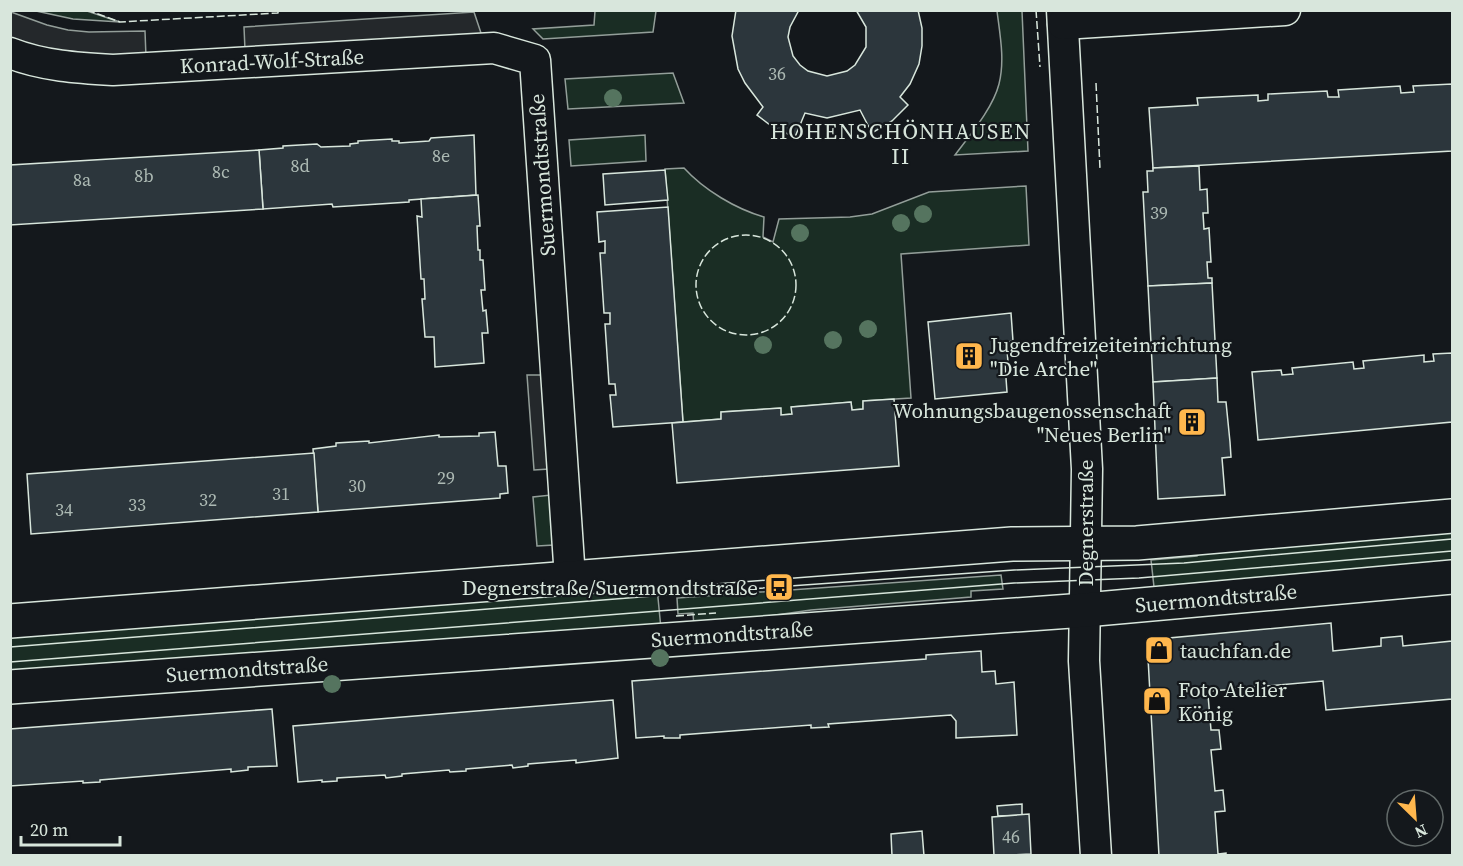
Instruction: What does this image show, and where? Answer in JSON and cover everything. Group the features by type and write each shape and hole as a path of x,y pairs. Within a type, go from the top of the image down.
{"main road":[{"path":"10,621 1012,544 1170,541 1452,516"},
{"name":"Suermondtstraße","path":"10,687 1085,610 1452,577"}],"street":[{"path":"1062,17 1285,10"},
{"name":"Degnerstraße","path":"1062,17 1087,470 1084,661 1096,855"},
{"name":"Konrad-Wolf-Straße","path":"10,53 68,68 113,70 494,48 535,60"},
{"name":"Suermondtstraße","path":"535,60 570,578"}],"green space":[{"path":"36,11 87,11 120,22 73,19"},
{"path":"595,11 656,11 653,32 543,39 533,29 594,25"},
{"path":"997,11 1022,11 1028,151 955,155 986,112 999,84 1002,57"},
{"path":"673,73 684,103 568,109 565,79"},
{"path":"645,135 646,161 571,166 569,140"},
{"path":"684,168 721,198 764,217 763,237 773,242 779,219 850,217 872,214 929,192 1026,186 1029,245 901,254 911,398 863,401 863,409 852,410 851,402 792,407 792,414 781,415 780,408 721,412 721,419 683,422 665,169"},
{"path":"551,495 554,545 537,546 533,497"},
{"path":"1452,528 1452,563 1154,587 1151,560 1197,556 1203,550"},
{"path":"1001,575 1003,589 971,591 971,597 811,610 694,627 693,613 678,614 677,598"},
{"path":"656,577 661,629 11,675 11,636"}],"shaded area":[{"path":"11,12 68,30 145,31 146,57 63,54 11,40"},
{"path":"474,12 482,36 245,50 244,27"},
{"path":"527,375 542,375 549,469 534,470"}],"building":[{"path":"736,10 799,10 790,27 788,37 793,56 808,71 827,76 847,71 855,65 866,47 866,27 856,10 918,10 922,28 919,64 910,84 900,97 908,105 892,121 872,133 860,110 827,118 805,113 795,137 774,128 757,115 763,107 745,83 738,69 732,36"},
{"path":"1452,84 1452,151 1153,168 1149,108 1198,105 1197,98 1258,95 1258,101 1268,100 1268,94 1327,91 1328,97 1339,97 1338,90 1400,86 1401,93 1414,92 1413,86"},
{"path":"474,135 476,195 333,207 332,204 263,209 259,150 317,144 321,147 350,146 358,141 392,139 399,143 429,141 431,138"},
{"path":"259,150 263,209 10,225 10,165"},
{"path":"1199,166 1200,190 1207,189 1208,213 1203,213 1204,229 1209,228 1211,262 1207,262 1208,278 1212,278 1212,283 1148,286 1143,192 1148,192 1147,171 1153,171 1153,168"},
{"path":"665,170 668,200 605,205 603,174"},
{"path":"478,195 480,226 477,226 478,250 480,250 480,260 483,260 485,290 481,290 488,333 482,333 484,363 435,367 434,337 425,337 422,299 425,299 424,279 421,279 417,216 422,217 421,199"},
{"path":"668,207 683,422 613,427 610,395 616,395 615,384 609,384 605,324 610,324 610,313 604,313 600,253 605,253 605,241 599,242 597,212"},
{"path":"1212,283 1217,378 1153,382 1148,286"},
{"name":"Jugendfreizeiteinrichtung \"Die Arche\"","path":"1011,313 1013,341 1003,343 1007,350 1008,362 1005,364 1007,392 935,399 928,322"},
{"path":"1452,353 1452,422 1258,440 1252,372 1281,370 1282,375 1293,374 1292,368 1353,362 1354,369 1364,368 1363,361 1424,355 1424,362 1434,361 1433,354"},
{"name":"Wohnungsbaugenossenschaft \"Neues Berlin\"","path":"1217,378 1218,402 1226,402 1230,442 1231,457 1222,458 1225,495 1158,499 1153,382"},
{"path":"894,399 899,466 677,483 672,423 721,419 721,412 781,408 781,415 792,414 791,407 851,402 852,410 863,409 863,401"},
{"path":"495,432 498,466 506,466 508,493 500,494 500,498 318,512 313,449 336,446 336,443 369,441 369,443 439,435 439,437 479,436 479,433"},
{"path":"314,453 318,512 31,534 27,474"},
{"path":"1331,623 1333,651 1381,646 1381,638 1402,636 1403,646 1452,641 1452,699 1326,710 1323,681 1212,691 1208,695 1211,730 1219,730 1221,749 1211,750 1215,791 1223,790 1225,811 1215,812 1218,854 1226,853 1226,856 1159,856 1147,640"},
{"path":"981,651 982,672 995,671 996,684 1014,682 1017,735 956,738 956,721 951,715 828,724 829,727 811,728 811,725 680,735 680,738 664,738 664,736 636,738 632,681 926,659 926,655"},
{"path":"613,700 618,758 576,763 576,760 528,764 528,766 513,768 512,765 466,769 466,771 402,774 402,776 386,778 385,775 337,778 337,781 298,782 293,726"},
{"path":"272,709 277,766 248,767 248,770 231,772 231,769 100,780 100,782 10,786 10,729"},
{"path":"1022,804 1022,815 998,816 997,806"},
{"path":"1029,814 1031,854 994,856 992,817"},
{"path":"922,831 924,856 892,856 891,834"}],"tram line":[{"path":"10,647 1014,570 1184,563 1452,539"},
{"path":"10,662 1014,583 1139,578 1452,551"}],"fence":[{"path":"87,10 120,22 278,13 278,10"},
{"path":"1036,10 1040,67"},
{"path":"1096,83 1100,169"},
{"path":"746,235 774,243 788,257 796,285 788,313 774,327 746,335 718,327 704,313 696,285 704,257 718,243 746,235"},
{"path":"676,616 716,613"}],"place":[{"name":"Jugendfreizeiteinrichtung \"Die Arche\"","path":"969,356"},
{"name":"Wohnungsbaugenossenschaft \"Neues Berlin\"","path":"1192,422"},
{"name":"Degnerstraße/Suermondtstraße","path":"779,587"},
{"name":"tauchfan.de","path":"1159,650"},
{"name":"Foto Atelier König","path":"1157,701"}],"district":[{"name":"HOHENSCHÖNHAUSEN II","path":"901,144"}]}
